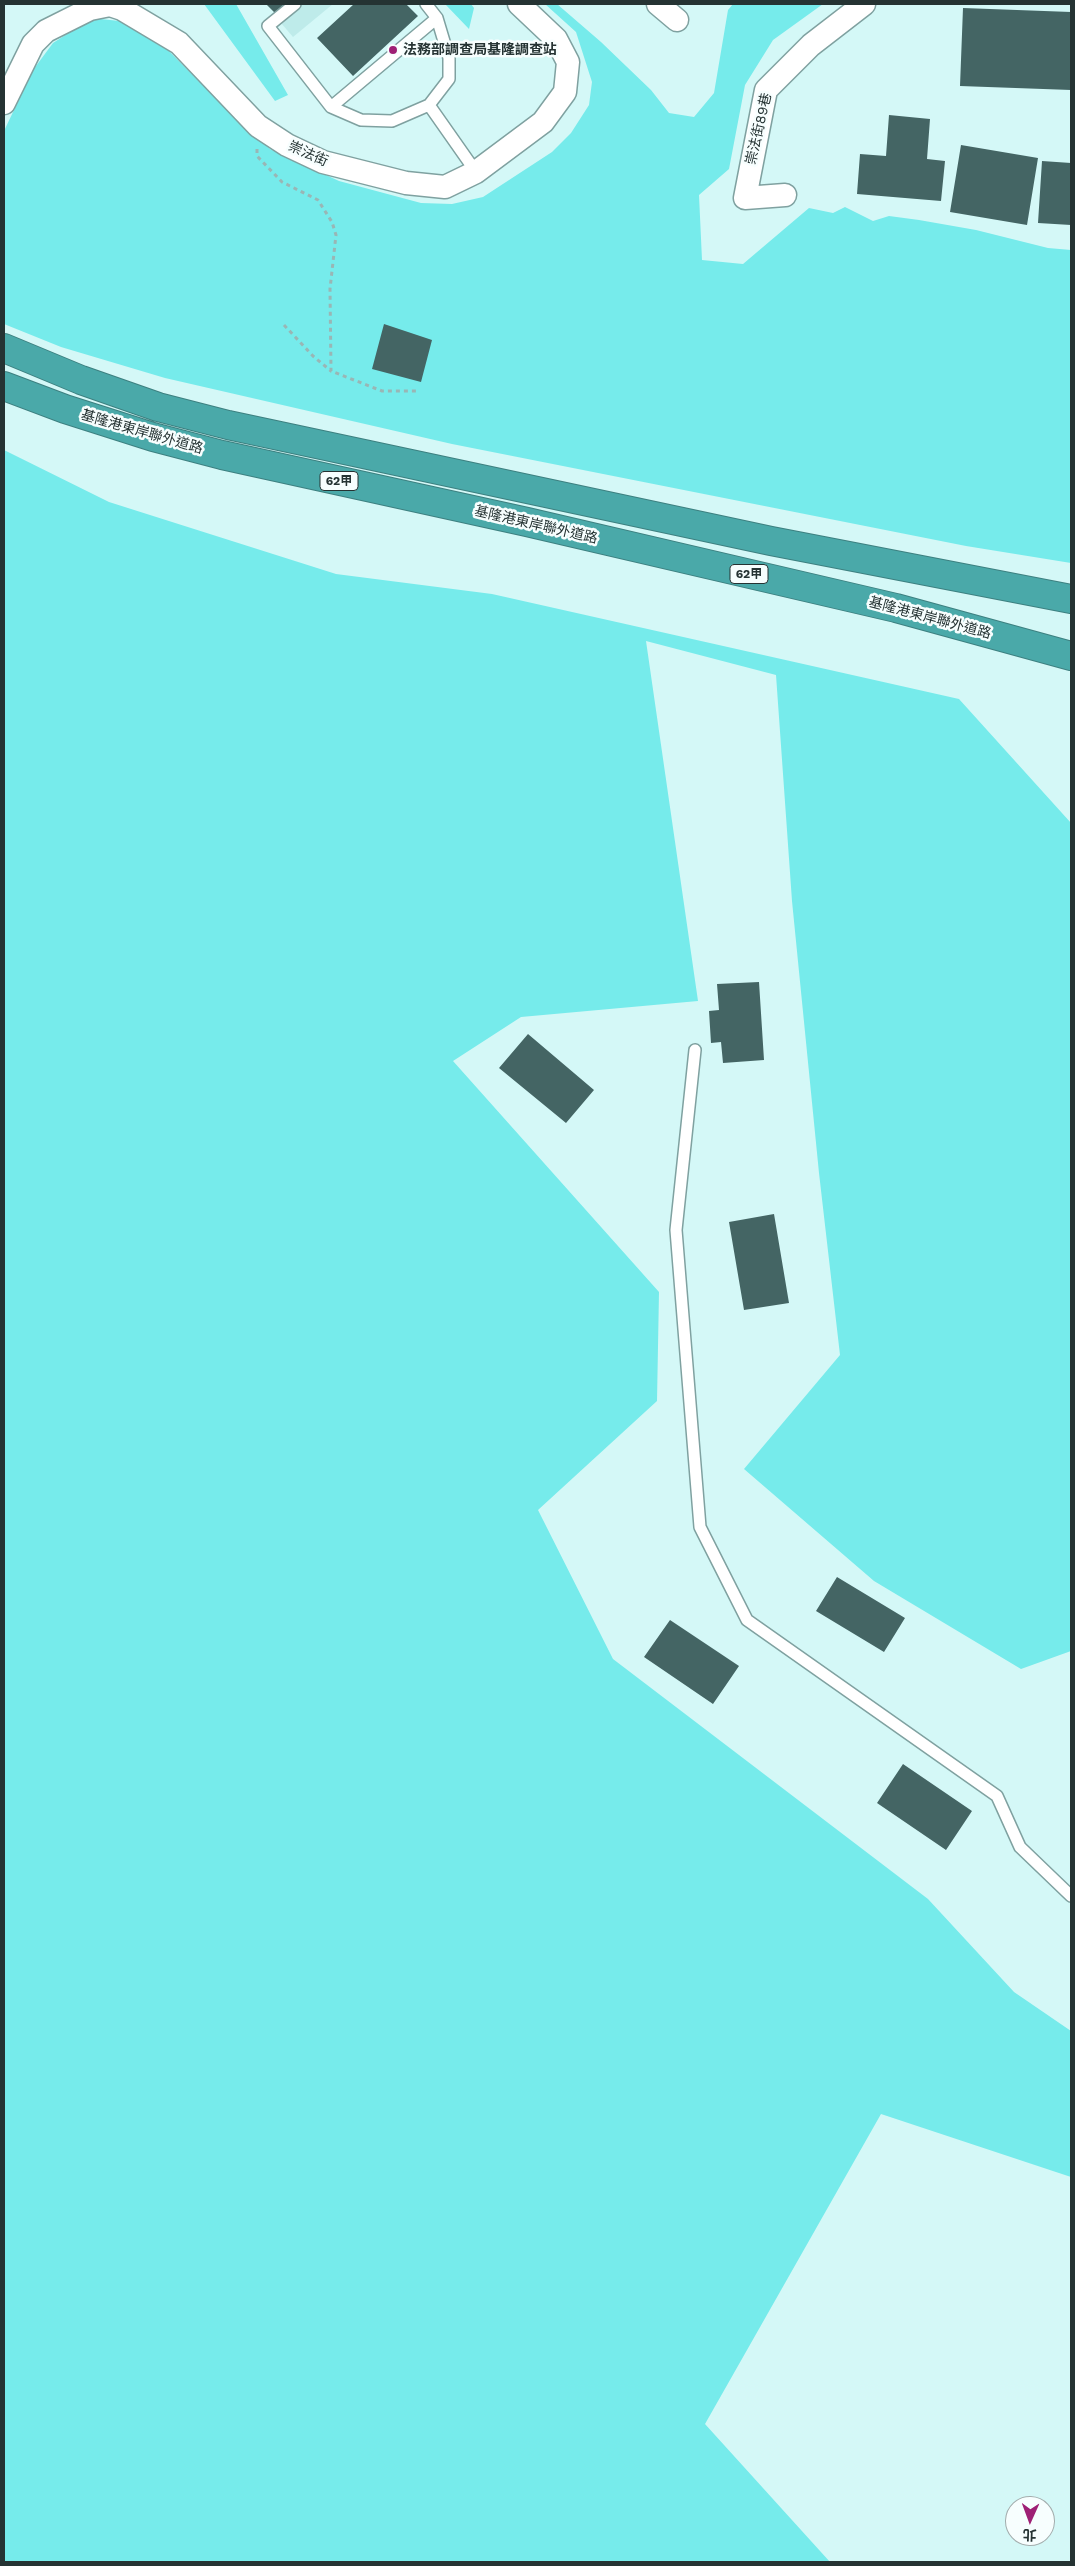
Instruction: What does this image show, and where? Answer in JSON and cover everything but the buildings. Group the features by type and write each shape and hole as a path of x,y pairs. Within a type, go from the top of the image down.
{"highway":[{"name":"基隆港東岸聯外道路","path":"4,348 80,380 158,407 228,425 770,541 1071,599"},
{"name":"基隆港東岸聯外道路","path":"4,386 65,409 153,437 222,456 527,522 896,608 1071,656"}],"street":[{"name":"崇法街","path":"4,103 33,44 46,31 90,9 110,5 122,9 179,43 258,126 287,145 323,162 406,183 445,187 476,172 543,122 565,92 568,62 556,39 519,4"},
{"path":"658,4 677,20"},
{"name":"崇法街89巷","path":"785,195 745,198 766,90 811,45 864,4"}],"lane":[{"path":"295,4 268,26 331,107 361,120 392,121 429,105 448,79 449,58 438,18 426,4"},
{"path":"331,107 438,18"},
{"path":"429,105 476,172"},
{"path":"695,1050 676,1230 700,1527 747,1620 997,1796 1020,1847 1071,1896"}],"path":[{"path":"258,126 257,156 282,182 318,200 334,228 336,235 330,289 331,371"},
{"path":"284,324 313,356 331,371 382,391 416,391"}],"shaded area":[{"path":"204,4 236,4 288,95 275,101"},
{"path":"303,4 333,4 293,37 281,23"},
{"path":"445,4 471,4 474,8 469,29"},
{"path":"545,4 557,4 601,42 651,90 669,113 694,117 714,93 728,10 733,4 823,4 773,40 745,85 729,169 699,195 702,260 743,264 809,208 833,213 845,207 873,221 889,216 919,220 976,230 1048,248 1071,250 1071,563 966,546 452,444 165,378 61,347 4,324 4,131 33,70 53,43 92,18 119,21 169,51 240,123 270,149 339,181 421,203 452,204 483,197 552,152 571,133 589,105 592,82 576,32"},
{"path":"4,450 109,502 336,574 492,594 959,699 1071,823 1071,1651 1021,1669 874,1581 744,1469 840,1355 819,1173 792,901 776,675 646,641 698,1001 521,1017 453,1061 659,1292 657,1401 538,1510 613,1659 928,1899 1014,1992 1071,2031 1071,2177 881,2114 705,2424 830,2562 4,2562"}],"place":[{"name":"法務部調查局基隆調查站","path":"393,50"}]}
